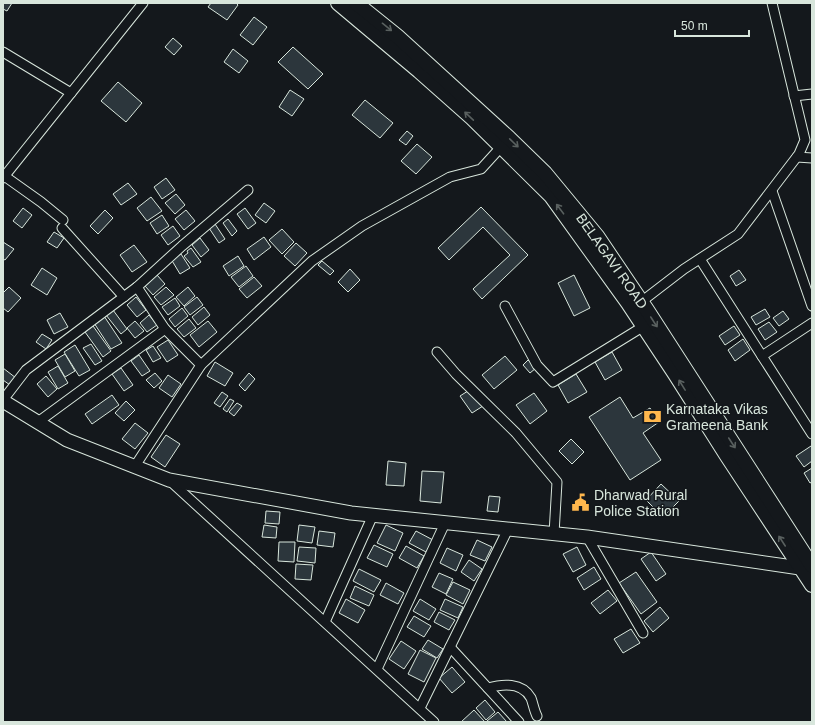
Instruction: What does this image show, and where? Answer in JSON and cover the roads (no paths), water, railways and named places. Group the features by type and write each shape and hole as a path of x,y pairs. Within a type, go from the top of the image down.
{"main road":[{"path":"338,3 472,118 551,196 644,326 806,567 812,585"},
{"name":"BELAGAVI ROAD","path":"356,3 397,36 509,138 545,173 597,236 641,302 806,567"},
{"path":"3,401 67,440 168,480 373,516 587,537 806,567"}],"street":[{"path":"124,297 62,224 41,202 4,176 143,3"},
{"path":"641,302 700,259 738,234 797,157 804,140 772,3"},
{"path":"3,52 71,93"},
{"path":"794,96 812,94"},
{"path":"135,466 201,365 312,261 362,226 450,177 481,169 501,147"},
{"path":"797,157 812,158"},
{"path":"3,401 26,370 137,287 182,246 248,190"},
{"path":"772,191 812,306"},
{"path":"700,259 812,434"},
{"path":"137,287 165,329 201,365"},
{"path":"505,306 538,365 553,382 644,326"},
{"path":"762,356 812,323"},
{"path":"38,422 165,329"},
{"path":"437,352 456,374 516,433 557,482 554,534"},
{"path":"168,480 434,722"},
{"path":"325,622 373,516"},
{"path":"377,669 445,523"},
{"path":"420,708 508,529"},
{"path":"587,537 643,634"},
{"path":"450,647 519,722"},
{"path":"488,688 502,684 516,686 526,692 531,698 537,716"}],"place":[{"name":"Karnataka Vikas Grameena Bank","path":"653,417"},
{"name":"Dharwad Rural Police Station","path":"581,503"}]}
